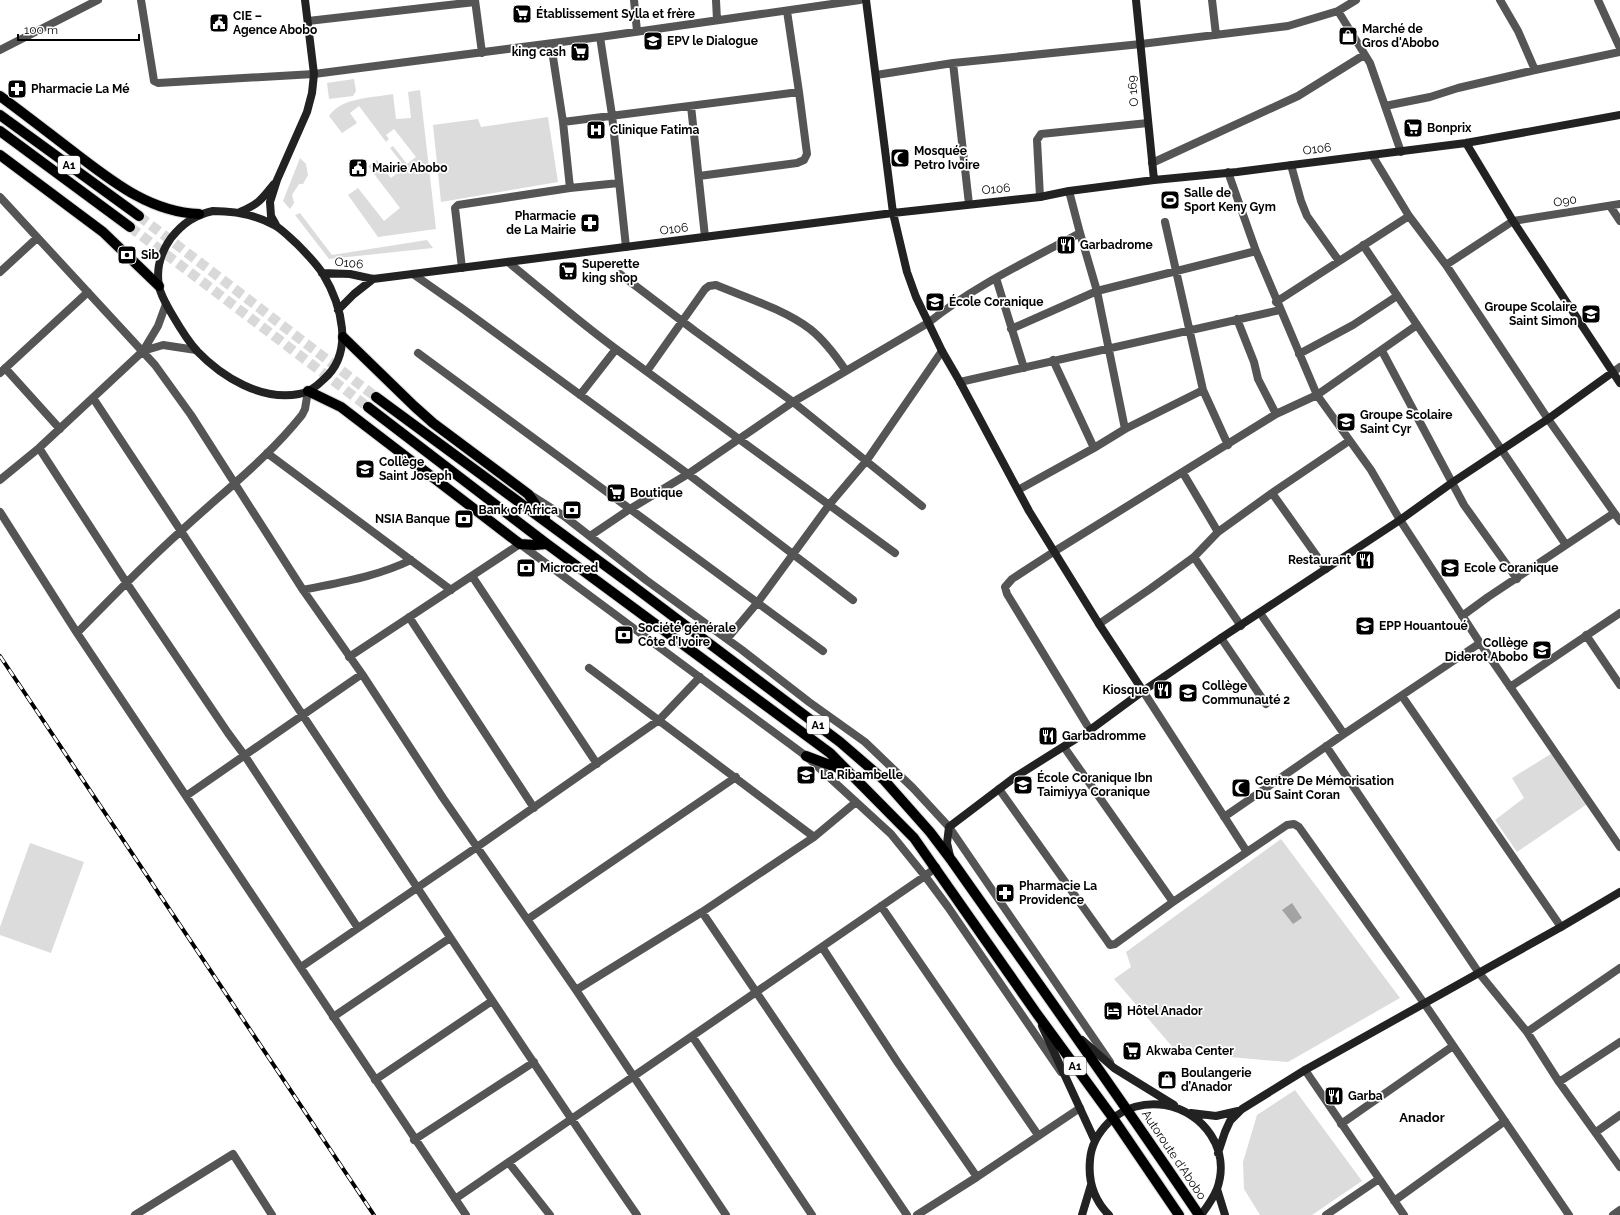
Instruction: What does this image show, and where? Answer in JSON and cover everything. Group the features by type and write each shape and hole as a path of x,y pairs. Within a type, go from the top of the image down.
{"main road":[{"path":"0,96 118,185 145,200 170,210 184,214 199,214"},
{"name":"A1","path":"0,115 139,216"},
{"name":"A1","path":"0,131 130,227"},
{"path":"0,155 103,232 159,286"},
{"path":"343,337 414,406 434,423 528,494 547,522"},
{"path":"308,391 341,407 520,544 547,544"},
{"name":"A1","path":"376,397 547,522 840,742 884,780 930,832 952,861 1128,1109"},
{"name":"A1","path":"368,407 547,544 830,753 914,838 936,867 1037,1014 1114,1118"},
{"path":"806,756 830,764 853,775"},
{"name":"Autoroute d'Abobo","path":"1128,1109 1200,1215"},
{"path":"1114,1118 1179,1215"}],"street":[{"path":"0,50 98,0"},
{"path":"141,0 154,81 156,82 314,74 551,44 860,0"},
{"path":"276,226 270,209 270,202 277,180 307,112 312,93 314,74 305,0"},
{"path":"634,0 637,31"},
{"path":"716,0 717,20"},
{"path":"866,0 893,213 910,284 942,351 1018,490 1099,624 1144,691 1247,852"},
{"name":"O 169","path":"1136,0 1154,180"},
{"path":"1212,0 1216,35"},
{"path":"876,75 953,63 1141,44 1288,26 1338,11 1356,0"},
{"path":"1500,0 1518,31 1534,70"},
{"path":"1598,0 1620,48"},
{"path":"308,21 475,1 482,53"},
{"path":"699,176 797,163 804,160 807,154 787,11"},
{"path":"1338,11 1370,63 1401,152"},
{"path":"600,37 612,115 626,247"},
{"path":"551,44 570,188"},
{"path":"1386,106 1430,97 1458,88 1534,70 1620,52"},
{"path":"1152,163 1298,96 1364,55"},
{"path":"953,63 968,204"},
{"path":"562,122 799,92"},
{"path":"691,106 705,237"},
{"name":"O106","path":"322,273 350,274 373,279 893,213 1040,197 1069,191 1154,180 1401,152 1466,143 1620,115"},
{"path":"1040,197 1037,140 1042,134 1148,123"},
{"path":"1466,143 1513,221 1620,383"},
{"path":"1372,155 1409,216 1446,265 1548,419 1620,521"},
{"path":"1291,165 1301,201 1307,216 1338,261"},
{"path":"1228,172 1276,302 1317,395 1371,470 1400,520 1462,616 1620,847"},
{"path":"240,212 261,200 277,180"},
{"path":"462,268 456,206 570,188 619,183"},
{"path":"1069,191 1097,291 1125,429"},
{"path":"0,197 143,351 191,415 234,485 303,590 362,674 477,848 528,919 726,1215"},
{"name":"O90","path":"1513,221 1620,204"},
{"path":"1610,206 1620,221"},
{"path":"213,211 240,212 276,226 310,258 322,273 338,310 343,337 340,356 326,378 308,391 299,394 286,395 268,393 250,387 229,377 211,364 196,350 185,336 166,304 159,286 158,266 161,255 166,245 183,224 199,214 213,211"},
{"path":"1276,302 1409,216"},
{"path":"1446,265 1513,221"},
{"path":"1165,222 1203,390 1228,445"},
{"path":"590,536 630,509 688,474 793,402 928,323 960,299 996,278 1080,234"},
{"path":"0,272 37,238"},
{"path":"1363,245 1566,546"},
{"path":"1011,329 1097,291 1256,251"},
{"path":"508,262 616,349 738,440 895,552"},
{"path":"413,274 688,474 853,600"},
{"path":"620,274 793,402 867,460 922,506"},
{"path":"996,278 1024,368"},
{"name":"O106","path":"338,310 354,294 373,279"},
{"path":"647,371 705,289 709,286 716,285 788,316 811,330 836,356 846,371"},
{"path":"60,428 3,370 88,292"},
{"path":"1299,354 1353,325 1397,296"},
{"path":"0,480 39,448 143,351 158,326 166,304"},
{"path":"960,382 1109,347 1280,310"},
{"path":"1237,319 1254,362 1258,379 1276,414"},
{"path":"1090,730 1007,594 1005,587 1012,579 1055,551 1276,414 1317,395 1382,351 1417,325"},
{"path":"143,351 163,345 196,350"},
{"path":"580,395 616,349"},
{"path":"726,639 758,602 829,505 867,460 942,351"},
{"path":"1382,351 1464,504 1517,579"},
{"path":"418,353 758,602 822,651"},
{"path":"1053,360 1094,448"},
{"path":"952,861 947,843 949,827 999,789 1090,730 1221,638 1400,520 1453,482 1548,419 1620,367"},
{"path":"1018,490 1125,429 1203,390"},
{"path":"77,633 126,582 234,485 267,453 302,416 305,409 308,391"},
{"path":"93,398 450,938 637,1215"},
{"path":"1099,624 1194,557 1218,532 1272,493 1349,441"},
{"path":"39,448 126,582 245,756 358,928"},
{"path":"267,453 451,590"},
{"path":"1183,473 1218,532"},
{"path":"1272,493 1326,569"},
{"path":"528,494 564,516 646,580 865,742 914,788 949,827 1114,1068"},
{"path":"0,512 77,633 301,967 414,1140 466,1215"},
{"path":"1462,616 1614,512"},
{"path":"349,657 520,544 806,756 891,834 925,876 1068,1083"},
{"path":"1194,557 1241,626"},
{"path":"303,590 367,577 390,570 411,560"},
{"path":"472,576 597,764"},
{"path":"1260,612 1344,734"},
{"path":"1510,687 1620,613"},
{"path":"409,617 534,808"},
{"path":"1586,635 1620,685"},
{"path":"1221,638 1266,704"},
{"path":"1224,817 1326,746 1480,643"},
{"path":"589,668 814,837"},
{"path":"186,796 362,674"},
{"path":"301,967 477,848 659,720 700,677"},
{"path":"1402,696 1561,927"},
{"path":"1326,746 1479,973 1526,1032 1559,1082 1620,1167"},
{"path":"1064,747 1173,902"},
{"path":"528,919 736,777"},
{"path":"999,789 1110,944 1115,944 1173,902 1287,825 1294,824 1299,827 1424,1003 1569,1215"},
{"path":"576,990 702,912 814,837 856,802"},
{"path":"455,1199 936,867"},
{"path":"1188,1112 1216,1116 1229,1114 1242,1109 1305,1070 1561,927 1620,892"},
{"path":"881,906 1038,1136"},
{"path":"702,912 758,991 907,1215"},
{"path":"334,1017 450,938"},
{"path":"822,947 898,1063 977,1177"},
{"path":"1526,1032 1619,969"},
{"path":"375,1080 492,1001"},
{"path":"1037,1014 1095,1141"},
{"path":"1072,1031 1114,1068 1188,1112 1207,1129 1214,1141 1218,1153 1220,1171 1217,1188 1210,1203 1200,1215"},
{"path":"692,1036 812,1215"},
{"path":"1559,1082 1620,1042"},
{"path":"1341,1124 1453,1046"},
{"path":"414,1140 534,1062"},
{"path":"1305,1070 1404,1215"},
{"path":"1109,1215 1100,1206 1091,1185 1089,1170 1090,1155 1095,1141 1103,1128 1114,1118 1128,1109 1153,1103 1178,1107"},
{"path":"917,1215 1080,1108"},
{"path":"1218,1153 1230,1121 1242,1109"},
{"path":"1596,1132 1620,1115"},
{"path":"1394,1201 1505,1121"},
{"path":"135,1215 145,1213 233,1154 272,1215"},
{"path":"509,1163 550,1215"},
{"path":"1326,1215 1379,1179"},
{"path":"1082,1215 1091,1185"},
{"path":"1217,1188 1225,1215"},
{"path":"1613,1215 1620,1210"}],"shaded area":[{"path":"354,79 356,91 353,96 329,99 327,83"},
{"path":"420,90 436,229 378,237 348,195 358,188 384,221 400,208 368,166 377,160 391,178 405,167 390,148 393,146 407,164 416,157 394,129 386,135 389,139 386,142 359,106 350,113 357,123 342,133 329,116 342,105 349,102 358,99 393,94 396,119 411,118 408,92"},
{"path":"548,117 558,182 441,202 433,125 478,119 481,127"},
{"path":"300,158 306,164 308,175 303,184 299,184 292,195 294,203 290,209 283,201"},
{"path":"300,213 332,255 427,240 433,248 329,259 295,215"},
{"path":"1554,752 1590,802 1517,852 1495,820 1524,798 1512,778"},
{"path":"1281,839 1400,998 1288,1062 1218,1056 1212,1051 1176,1051 1114,979 1131,967 1126,952"},
{"path":"30,843 84,862 51,953 0,935 0,927"},
{"path":"1292,903 1302,918 1293,924 1282,910"},
{"path":"1295,1090 1362,1181 1312,1215 1260,1215 1244,1189 1243,1162 1257,1115"}],"tunnel":[{"path":"139,216 376,397"},
{"path":"130,227 368,407"}],"railway":[{"path":"0,656 374,1215"}],"place":[{"name":"Établissement Sylla et frère","path":"522,14"},
{"name":"CIE – Agence Abobo","path":"219,23"},
{"name":"Marché de Gros d'Abobo","path":"1348,36"},
{"name":"EPV le Dialogue","path":"653,41"},
{"name":"king cash","path":"580,52"},
{"name":"Pharmacie La Mé","path":"17,89"},
{"name":"Bonprix","path":"1413,128"},
{"name":"Clinique Fatima","path":"596,130"},
{"name":"Mosquée Petro Ivoire","path":"900,158"},
{"name":"Mairie Abobo","path":"358,168"},
{"name":"Salle de Sport Keny Gym","path":"1170,200"},
{"name":"Pharmacie de La Mairie","path":"590,223"},
{"name":"Garbadrome","path":"1066,245"},
{"name":"Sib","path":"127,255"},
{"name":"Superette king shop","path":"568,271"},
{"name":"École Coranique","path":"935,302"},
{"name":"Groupe Scolaire Saint Simon","path":"1591,314"},
{"name":"Groupe Scolaire Saint Cyr","path":"1346,422"},
{"name":"Collège Saint Joseph","path":"365,469"},
{"name":"Boutique","path":"616,493"},
{"name":"Bank of Africa","path":"572,510"},
{"name":"NSIA Banque","path":"464,519"},
{"name":"Restaurant","path":"1365,560"},
{"name":"Microcred","path":"526,568"},
{"name":"Ecole Coranique","path":"1450,568"},
{"name":"EPP Houantoué","path":"1365,626"},
{"name":"Société générale Côte d’Ivoire","path":"624,635"},
{"name":"Collège Diderot Abobo","path":"1542,650"},
{"name":"Kiosque","path":"1163,690"},
{"name":"Collège Communauté 2","path":"1188,693"},
{"name":"Garbadromme","path":"1048,736"},
{"name":"La Ribambelle","path":"806,775"},
{"name":"École Coranique Ibn Taimiyya Coranique","path":"1023,785"},
{"name":"Centre De Mémorisation Du Saint Coran","path":"1241,788"},
{"name":"Pharmacie La Providence","path":"1005,893"},
{"name":"Hôtel Anador","path":"1113,1011"},
{"name":"Akwaba Center","path":"1132,1051"},
{"name":"Boulangerie d’Anador","path":"1167,1080"},
{"name":"Garba","path":"1334,1096"}],"district":[{"name":"Anador","path":"1422,1117"}]}
